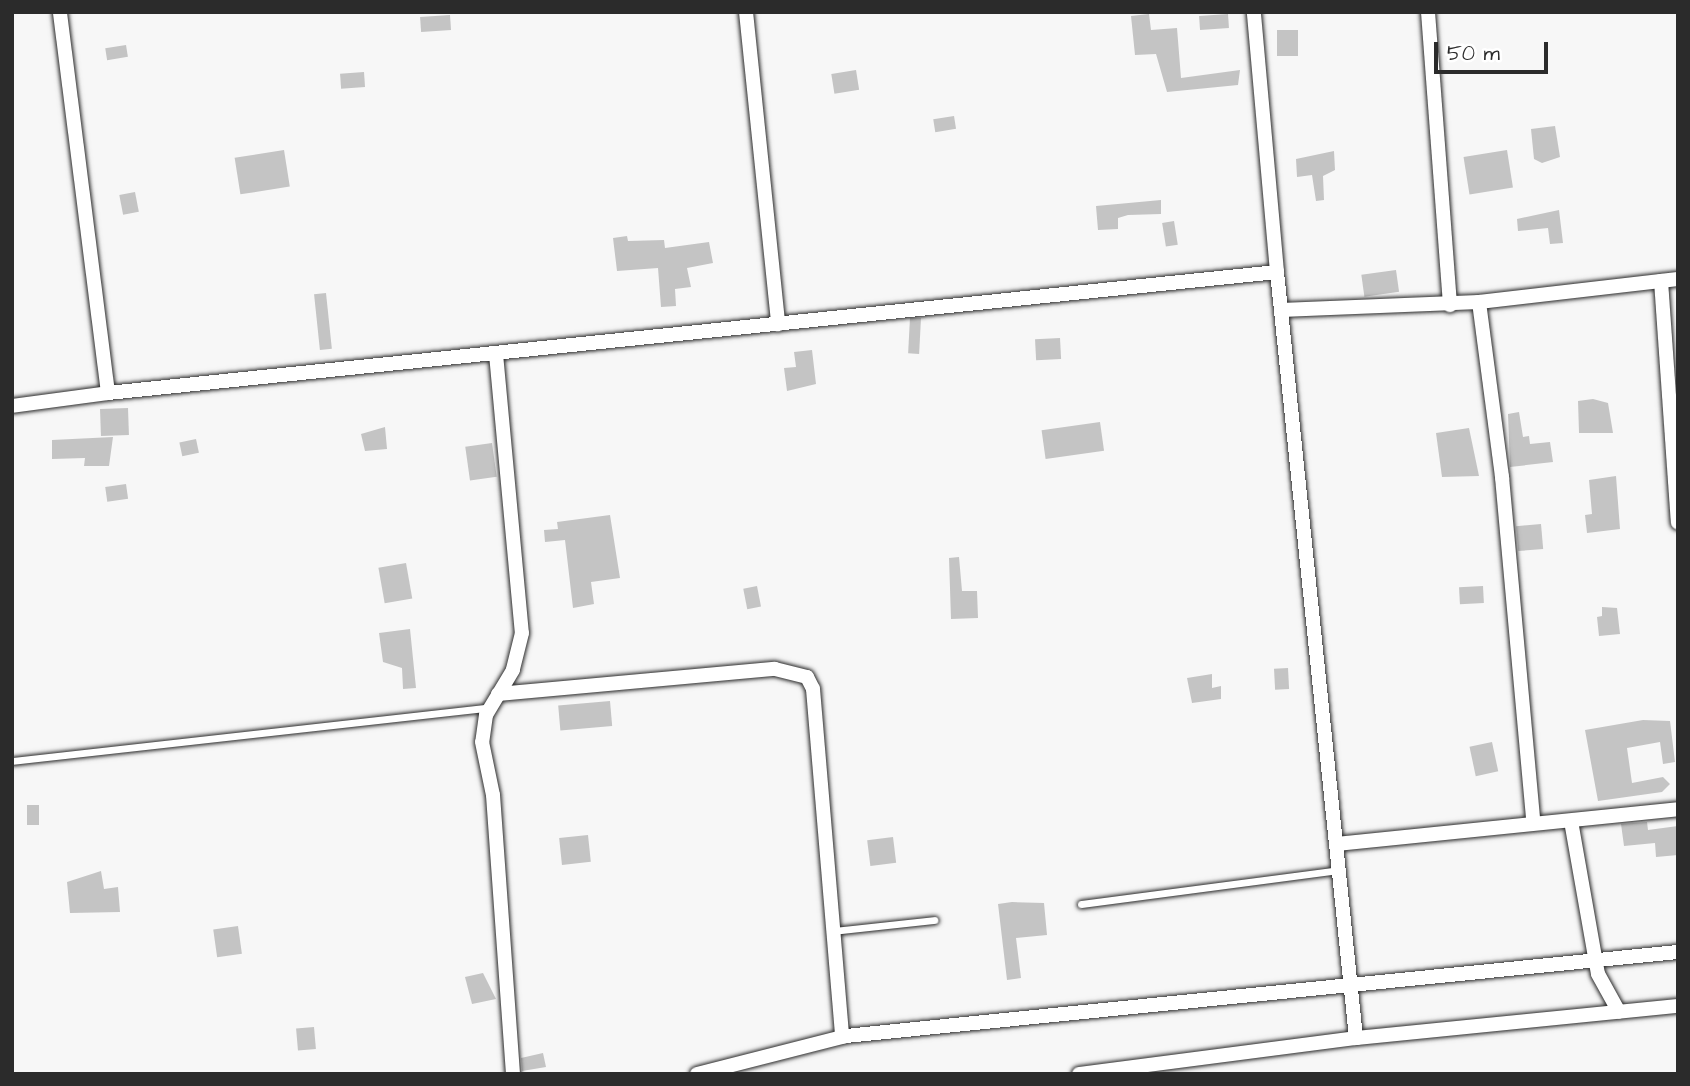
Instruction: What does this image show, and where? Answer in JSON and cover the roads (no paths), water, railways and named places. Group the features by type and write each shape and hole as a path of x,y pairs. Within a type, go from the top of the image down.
{"street":[{"path":"60,12 108,393"},
{"path":"746,12 778,324"},
{"path":"1254,12 1277,272 1353,988 1356,1038"},
{"path":"1428,12 1450,304"},
{"path":"12,406 108,393 1277,272"},
{"path":"1281,310 1479,302 1678,279"},
{"path":"1661,281 1678,522"},
{"path":"1479,302 1502,477 1533,820"},
{"path":"496,354 522,633 513,670 489,708 482,742 492,789 513,1074"},
{"path":"498,694 775,669 807,677 813,689 842,1037"},
{"path":"1336,844 1533,820 1571,821 1678,810"},
{"path":"1571,821 1595,960 1619,1012"},
{"path":"697,1074 842,1037 1353,988 1678,953"},
{"path":"1079,1074 1356,1038 1678,1006"}],"lane":[{"path":"12,761 489,708"},
{"path":"1081,904 1339,870"},
{"path":"833,931 934,920"}]}
